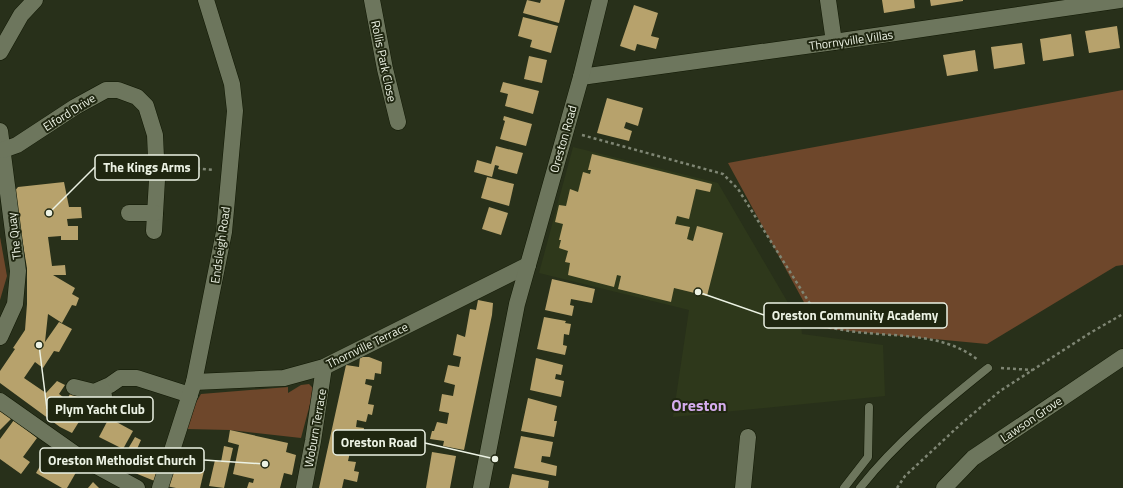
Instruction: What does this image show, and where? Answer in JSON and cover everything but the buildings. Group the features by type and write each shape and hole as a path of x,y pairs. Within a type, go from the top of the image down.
{"street":[{"path":"0,52 21,15 35,0"},
{"name":"Endsleigh Road","path":"160,488 192,389 224,232 235,112 232,84 206,0"},
{"name":"Rollis Park Close","path":"372,0 384,69 398,122"},
{"name":"Oreston Road","path":"481,488 517,304 581,77 600,0"},
{"path":"828,0 834,42"},
{"name":"Thornyville Villas","path":"581,77 1120,0"},
{"name":"Elford Drive","path":"3,150 17,145 75,107 106,90 118,90 137,97 146,106 155,135 157,180 154,231"},
{"name":"The Quay","path":"0,131 18,271 15,304 0,337"},
{"path":"129,213 155,213"},
{"name":"Thornville Terrace","path":"192,389 284,378 324,367 528,265"},
{"name":"Lawson Grove","path":"944,488 973,458 1123,357"},
{"name":"Woburn Terrace","path":"304,488 313,441 324,367"},
{"path":"74,387 94,392 120,378 137,378 192,389"},
{"path":"101,409 104,396 102,389"},
{"path":"0,400 78,456 137,488"},
{"path":"743,488 748,437"}],"lane":[{"path":"860,488 878,465 922,421 988,368"},
{"path":"844,488 868,457 869,407"}],"path":[{"path":"566,130 724,174 738,189 824,326"},
{"path":"156,164 229,171"},
{"path":"897,488 905,476 962,423 1000,391 1090,333 1123,314"},
{"path":"805,323 856,332 924,338 967,350 988,368 1032,370"}],"shaded area":[{"path":"1123,90 1123,265 1116,266 987,344 818,328 728,163"},
{"path":"573,147 718,183 801,325 802,334 883,345 885,396 673,417 689,310 539,273"},
{"path":"0,237 7,276 0,300"},
{"path":"309,384 314,389 301,438 230,430 186,429 195,404 201,394 288,387 288,393 301,385"}],"place":[{"name":"The Kings Arms","path":"49,213"},
{"name":"Oreston Community Academy","path":"698,292"},
{"name":"Plym Yacht Club","path":"39,345"},
{"name":"Oreston Road","path":"495,459"},
{"name":"Oreston Methodist Church","path":"265,464"}],"district":[{"name":"Oreston","path":"699,405"}]}
